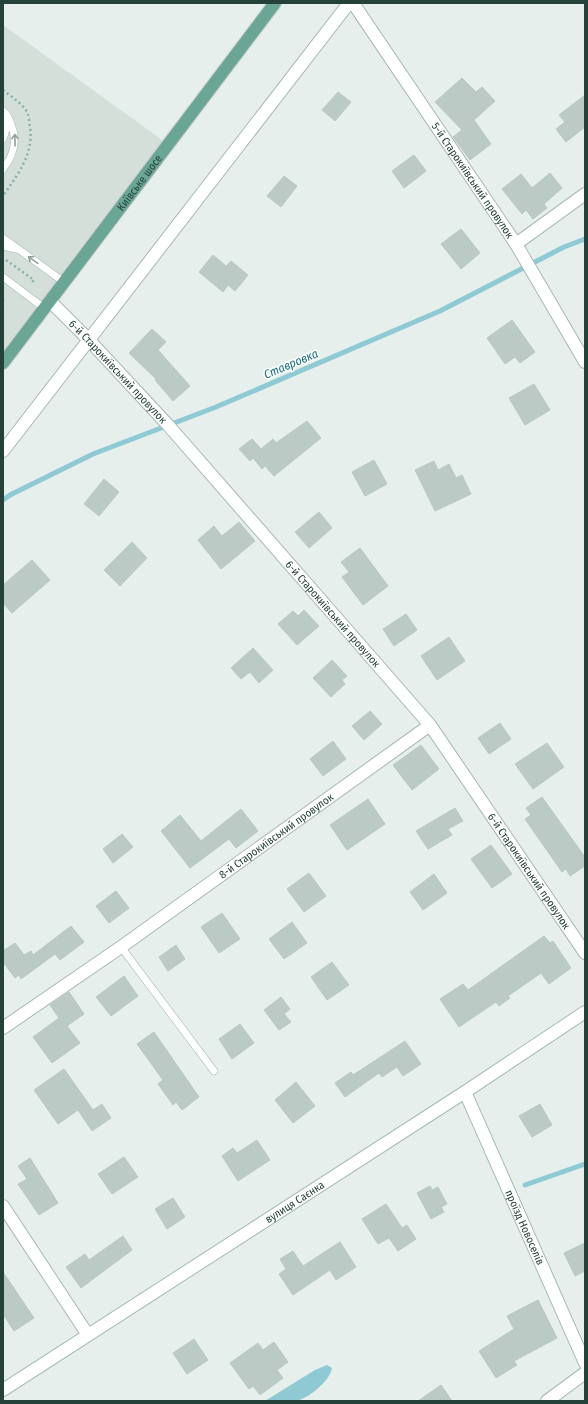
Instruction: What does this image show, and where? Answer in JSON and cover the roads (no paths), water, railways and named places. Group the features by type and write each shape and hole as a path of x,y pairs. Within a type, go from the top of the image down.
{"main road":[{"name":"Київське шосе","path":"3,363 275,3"}],"street":[{"path":"3,451 349,3"},
{"name":"5-й Старокиївський провулок","path":"353,3 516,244 585,362"},
{"path":"516,244 585,194"},
{"name":"6-й Старокиївський провулок","path":"47,304 88,339 168,425 430,725 585,953"},
{"name":"8-й Старокиївський провулок","path":"3,1028 121,947 430,725"},
{"name":"вулиця Саєнка","path":"3,1390 465,1092 585,1012"},
{"name":"проїзд Новоселів","path":"465,1092 585,1363"},
{"path":"3,1206 88,1335"},
{"path":"547,1401 585,1373"}],"lane":[{"path":"3,139 7,127 5,112"},
{"path":"3,168 15,146 15,133 5,112"},
{"path":"3,238 64,282"},
{"path":"3,246 18,250"},
{"path":"3,277 47,304"},
{"path":"121,947 214,1071"}],"water":[{"path":"327,1365 332,1368 330,1373 313,1393 292,1402 265,1401 315,1370"}],"waterway":[{"name":"Ставровка","path":"3,500 10,495 93,454 216,407 440,311 564,247 585,239"},
{"path":"525,1185 585,1164"}]}
